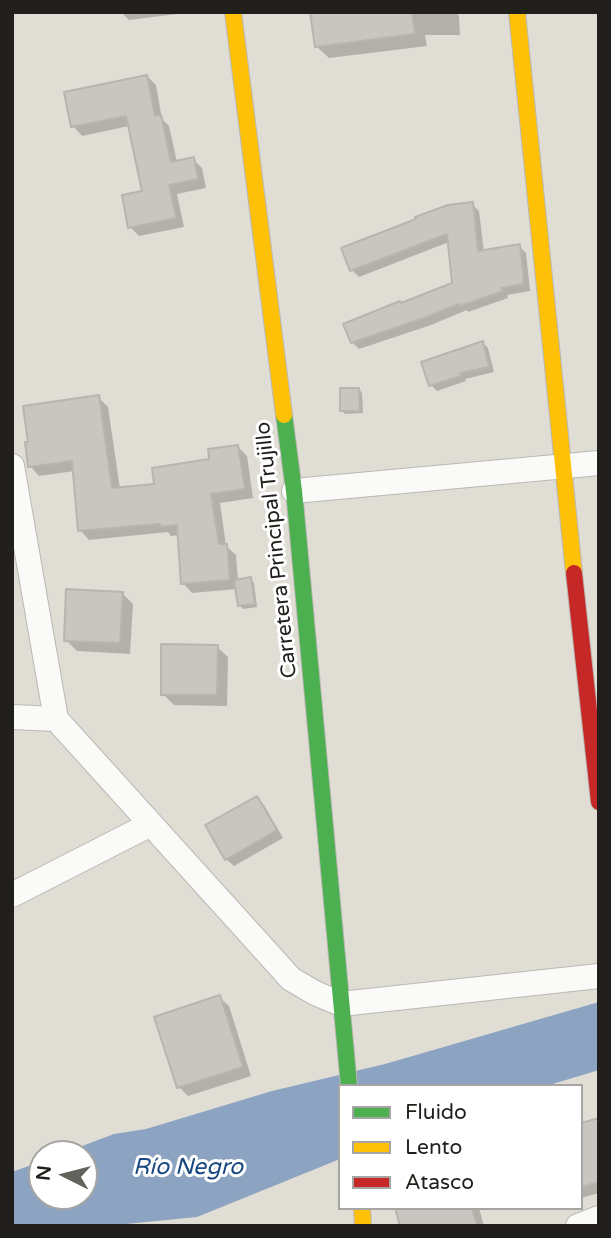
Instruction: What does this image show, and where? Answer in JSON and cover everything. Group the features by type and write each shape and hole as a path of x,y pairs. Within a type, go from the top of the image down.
{"main road":[{"name":"Carretera Principal Trujillo","path":"233,12 294,491 349,1084"},
{"path":"517,12 562,466 599,802"}],"street":[{"path":"294,491 599,463"},
{"path":"12,466 56,719 291,979 314,993 341,1004 599,976"},
{"path":"12,717 56,719"},
{"path":"12,895 151,824"},
{"path":"578,1226 599,1218"}],"water":[{"name":"Río Negro","path":"599,1002 599,1070 553,1084 338,1084 338,1160 197,1217 120,1226 12,1226 12,1172 28,1166 28,1210 98,1210 98,1140 114,1134 146,1129 272,1091 385,1064"}],"building":[{"path":"310,12 412,12 415,34 315,47"},
{"path":"147,75 155,116 161,115 171,162 194,157 198,179 169,185 176,218 128,228 122,195 142,191 126,116 71,127 64,92"},
{"path":"473,202 478,251 520,244 524,284 501,288 503,291 351,343 343,324 452,283 447,234 350,271 341,248 448,205"},
{"path":"483,341 489,367 460,373 461,376 429,386 421,362"},
{"path":"340,388 359,388 360,411 340,411"},
{"path":"99,395 112,488 154,484 152,468 209,459 208,449 238,445 245,489 211,494 219,544 227,544 230,580 181,584 177,525 78,531 72,461 28,467 23,406"},
{"path":"251,577 255,604 238,606 234,580"},
{"path":"66,589 123,592 120,643 64,641"},
{"path":"161,644 218,645 217,695 161,695"},
{"path":"257,796 277,830 225,860 205,825"},
{"path":"220,995 243,1067 177,1088 154,1017"},
{"path":"599,1118 599,1182 583,1186 583,1122"},
{"path":"396,1210 473,1210 477,1226 400,1226"}],"traffic: fast":[{"path":"284,415 294,491 349,1084"}],"traffic: slow":[{"path":"233,12 284,415"},
{"path":"517,12 574,573"},
{"path":"362,1210 363,1226"}],"traffic: jam":[{"path":"574,573 599,802"}]}
